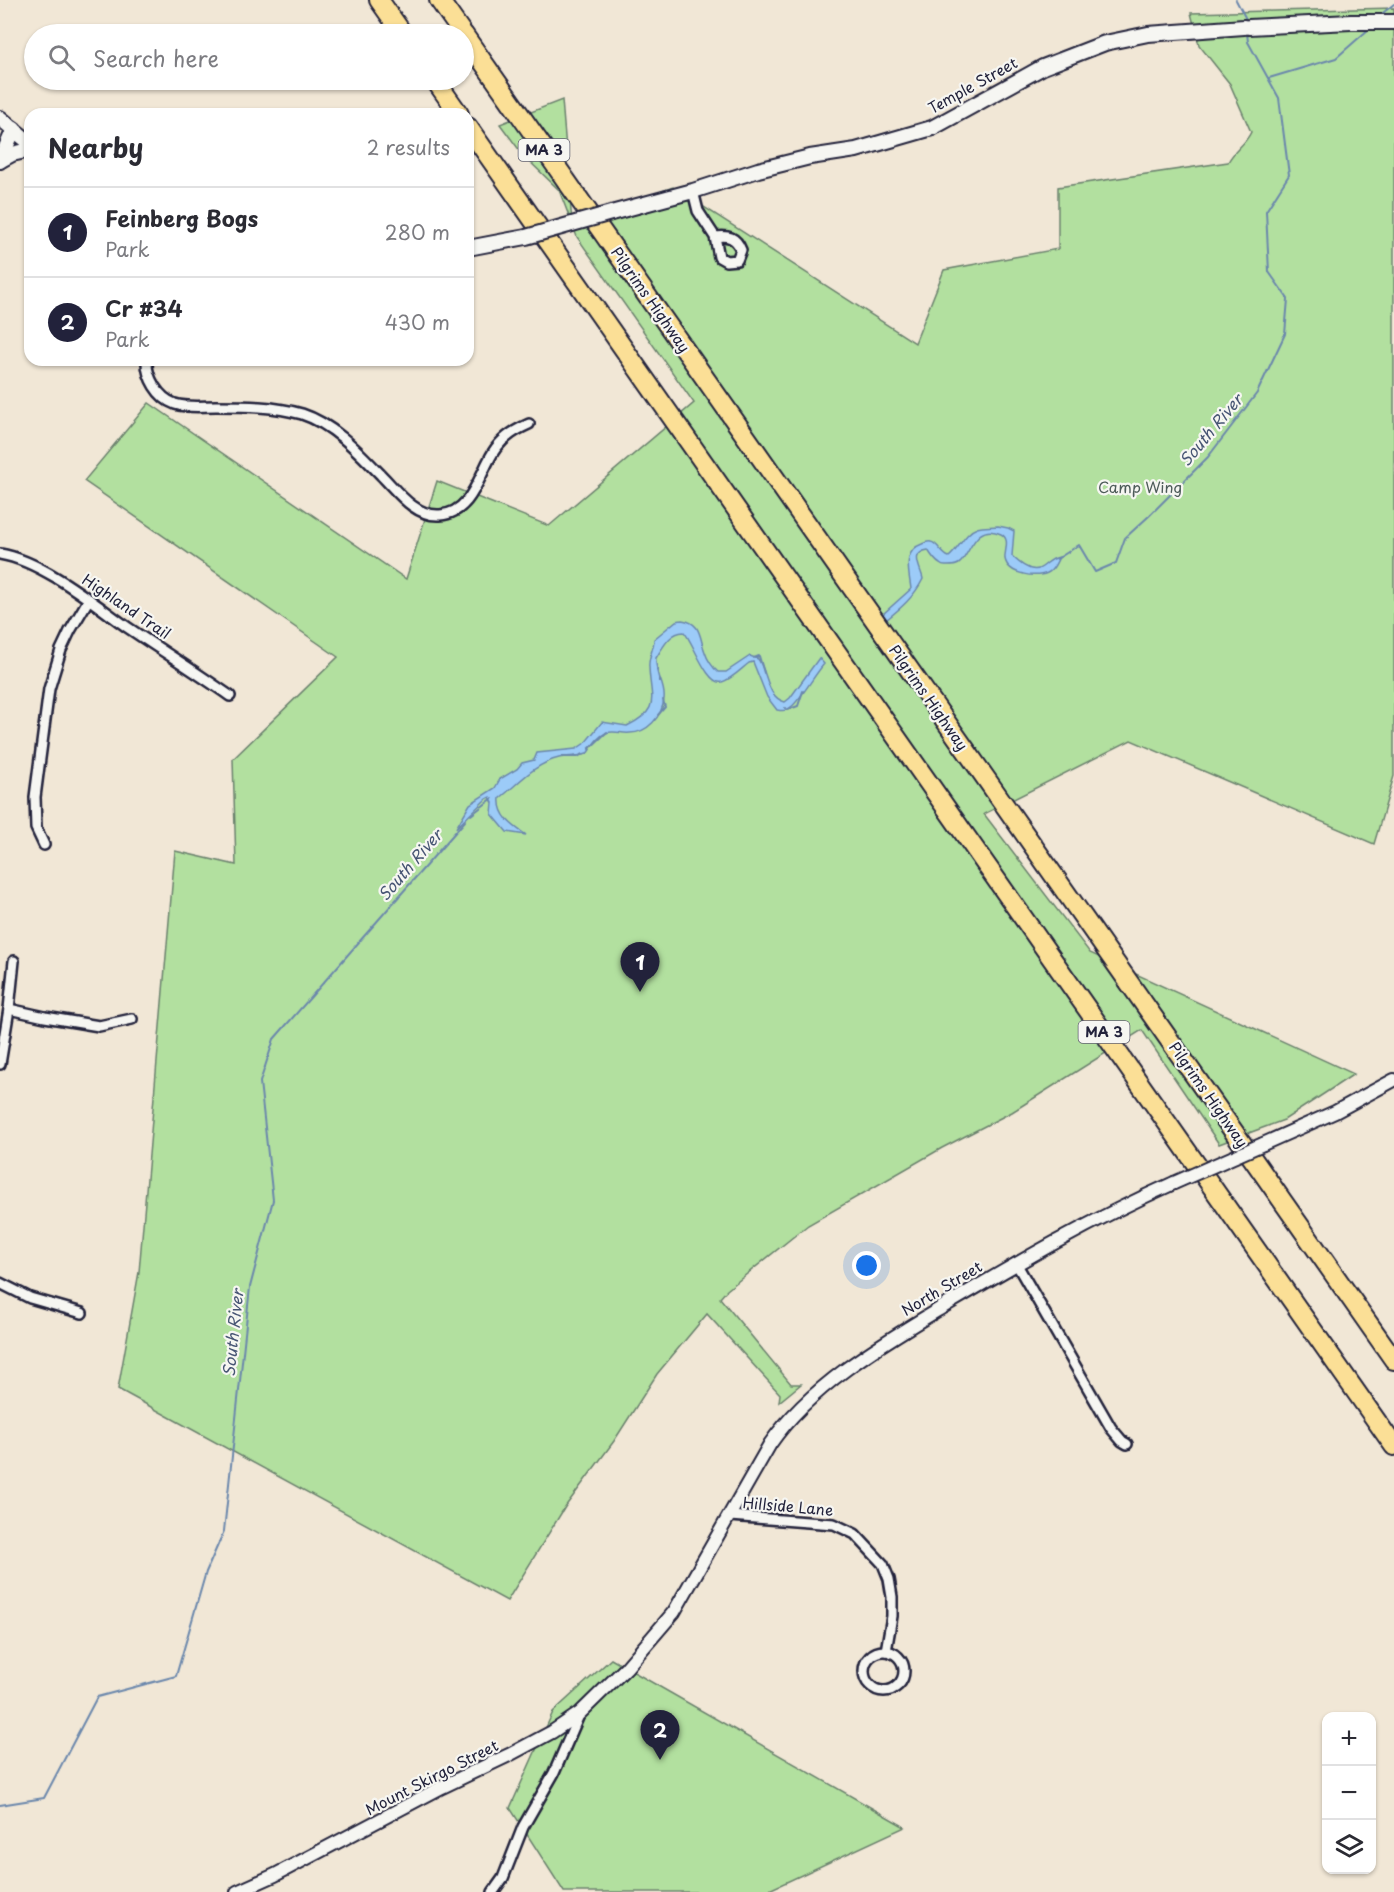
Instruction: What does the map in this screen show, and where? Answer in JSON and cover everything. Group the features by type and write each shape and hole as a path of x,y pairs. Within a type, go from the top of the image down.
{"highway":[{"path":"379,0 396,24"},
{"name":"Pilgrims Highway","path":"439,0 455,24"},
{"name":"Pilgrims Highway","path":"474,51 1394,1360"},
{"path":"442,90 455,108"},
{"name":"MA 3","path":"474,136 1394,1446"}],"main road":[{"name":"Temple Street","path":"474,247 526,237 693,191 758,170 810,157 856,150 932,128 1043,68 1105,43 1148,33 1351,21 1394,22"},
{"path":"0,118 24,138"},
{"path":"0,160 14,129"},
{"path":"0,160 24,151"}],"street":[{"path":"693,191 698,211 715,237"},
{"path":"147,366 153,383 162,395 173,403 184,406 276,409 299,413 317,420 357,452 404,499 416,508 432,514 449,513 463,504 475,489 489,460 500,444 512,433 529,424"},
{"name":"Highland Trail","path":"0,554 32,565 89,599 230,696"},
{"path":"44,845 36,828 35,797 49,689 66,641 89,599"},
{"path":"0,1064 14,961"},
{"path":"9,1009 99,1026 132,1019"},
{"name":"North Street","path":"626,1668 674,1612 770,1444 800,1410 852,1366 878,1347 1016,1263 1109,1213 1328,1116 1394,1080"},
{"path":"1016,1263 1111,1428 1127,1444"},
{"path":"0,1283 30,1298 82,1313"},
{"name":"Hillside Lane","path":"730,1516 834,1524 855,1534 883,1564 890,1579 892,1616 886,1651"},
{"path":"886,1651 896,1654 903,1663 904,1673 900,1683 892,1690 882,1691 872,1688 865,1679 863,1669 867,1659 876,1652 886,1651"},
{"name":"Mount Skirgo Street","path":"237,1892 275,1875 552,1732 580,1713 626,1668"},
{"path":"493,1892 503,1878 524,1827 554,1773 580,1713"}],"green space":[{"name":"Camp Wing","path":"1394,8 1394,776 1374,844 1131,740 984,814 1090,953 1354,1074 1284,1120 1219,1144 1142,1030 1012,1112 942,1148 808,1225 720,1298 791,1384 801,1384 779,1402 780,1394 707,1314 657,1374 614,1441 565,1507 507,1601 118,1389 139,1272 175,851 236,865 233,759 338,657 84,481 149,403 406,579 437,481 549,526 694,403 577,237 559,190 523,155 500,124 562,100 572,223 673,187 915,343 944,270 1058,249 1058,187 1228,162 1251,132 1230,84 1199,45 1191,13"},
{"path":"611,1659 905,1827 765,1892 564,1892 510,1808 553,1712"}],"water":[{"path":"998,526 1014,531 1012,556 1018,562 1034,570 1059,557 1052,569 1038,575 1017,572 1007,564 1005,559 1006,539 1004,536 993,531 986,532 975,539 965,557 957,565 942,566 928,550 919,554 918,562 923,579 911,597 886,620 883,614 911,589 908,563 916,547 931,542 949,557 973,530 980,527"},
{"path":"682,620 693,624 699,631 707,658 718,672 726,672 750,656 758,659 774,695 785,702 819,658 824,664 794,704 786,710 777,710 767,697 753,662 726,681 716,681 706,670 688,637 684,632 679,633 667,641 656,658 664,699 663,706 653,723 636,732 606,733 598,739 587,754 559,758 542,765 500,798 504,815 526,835 507,832 492,814 493,803 490,797 456,828 470,804 495,788 500,779 517,769 522,763 534,760 537,753 576,749 585,743 602,722 627,726 645,714 652,702 649,663 654,639 676,621"}],"waterway":[{"name":"South River","path":"1236,0 1247,21"},
{"path":"1379,16 1394,4"},
{"path":"1269,78 1336,58 1369,29"},
{"name":"South River","path":"1057,559 1079,545 1095,572 1116,563 1125,538 1208,457 1257,393 1285,334 1288,299 1269,272 1266,211 1289,175 1279,98 1248,42 1247,33"},
{"name":"South River","path":"754,658 759,656 764,673"},
{"name":"South River","path":"657,670 660,682"},
{"name":"South River","path":"785,708 787,710 798,706 803,691"},
{"name":"South River","path":"658,715 665,707 663,700"},
{"name":"South River","path":"589,749 607,732"},
{"name":"South River","path":"562,757 578,757 582,754"},
{"name":"South River","path":"471,815 493,798"},
{"name":"South River","path":"0,1805 44,1798 97,1697 176,1676 206,1572 224,1531 250,1287 273,1200 260,1082 274,1039 465,821"}],"place":[{"name":"Feinberg Bogs","path":"640,992"},
{"name":"Cr #34","path":"660,1760"}]}
